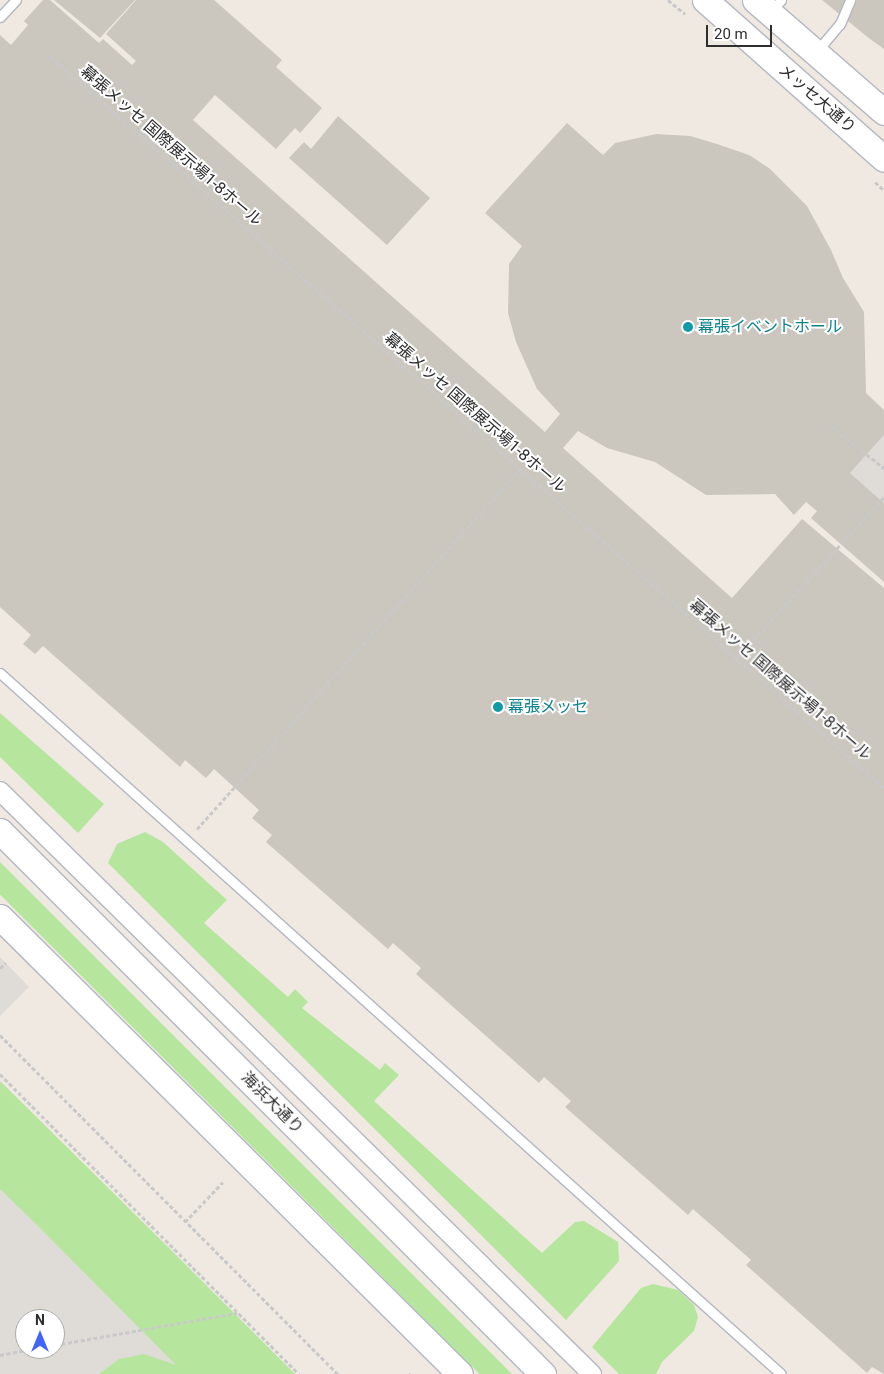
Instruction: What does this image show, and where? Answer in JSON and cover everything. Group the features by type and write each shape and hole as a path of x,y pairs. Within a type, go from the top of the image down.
{"street":[{"name":"メッセ大通り","path":"704,0 884,159"},
{"path":"769,4 816,52 884,112"},
{"path":"0,791 592,1374"},
{"name":"海浜大通り","path":"0,831 543,1374"},
{"path":"0,917 460,1374"}],"lane":[{"path":"0,17 16,0"},
{"path":"816,52 840,24 850,0"},
{"path":"0,673 781,1374"}],"path":[{"name":"幕張メッセ 国際展示場1-8ホール","path":"50,56 884,788"},
{"path":"831,426 884,468"},
{"path":"186,840 520,469"},
{"path":"736,659 884,497"},
{"path":"0,968 6,963"},
{"path":"0,1036 338,1374"},
{"path":"0,1074 299,1374"},
{"path":"185,1222 223,1182"},
{"path":"65,1343 238,1313"},
{"path":"0,1355 15,1352"}],"green space":[{"path":"0,713 104,804 78,833 0,757"},
{"path":"145,832 163,842 227,900 204,923 288,997 295,989 308,1002 302,1008 380,1070 385,1063 399,1075 374,1101 542,1253 575,1222 584,1221 618,1242 619,1261 566,1320 108,863 117,844"},
{"path":"0,862 512,1374 479,1374 0,895"},
{"path":"0,1081 166,1245 295,1374 0,1374"},
{"path":"653,1284 678,1290 694,1305 698,1317 694,1331 662,1362 656,1374 619,1374 592,1347 641,1288"}],"shaded area":[{"path":"884,435 884,503 850,473"},
{"path":"0,957 29,987 0,1016"},
{"path":"0,1189 176,1365 144,1354 119,1359 99,1374 0,1374"}],"building":[{"name":"幕張メッセ","path":"43,0 50,0 99,43 103,39 132,65 136,61 106,34 136,0 214,0 282,60 276,67 322,108 300,133 295,128 276,149 215,95 193,120 545,432 560,414 537,389 516,342 508,313 509,264 522,246 485,213 567,123 603,155 615,143 656,134 690,136 749,155 769,168 807,206 831,250 843,278 864,312 866,393 884,410 884,435 850,473 884,503 884,582 811,518 817,511 806,502 794,515 775,494 706,495 655,462 607,448 578,431 563,448 732,598 802,519 884,588 884,1374 872,1367 867,1373 746,1265 751,1260 693,1209 688,1215 565,1107 571,1101 544,1077 539,1083 416,974 421,968 393,943 388,949 266,842 272,835 252,818 259,810 214,769 206,778 185,760 180,767 43,646 35,654 23,644 31,635 0,607 0,35 11,45 28,25 24,21"},
{"path":"54,0 135,0 100,38"},
{"path":"822,0 884,0 884,49 870,39"},
{"path":"338,116 430,198 387,245 289,158 304,142 311,149"}],"place":[{"name":"幕張イベントホール","path":"688,327"},
{"name":"幕張メッセ","path":"498,707"}]}
